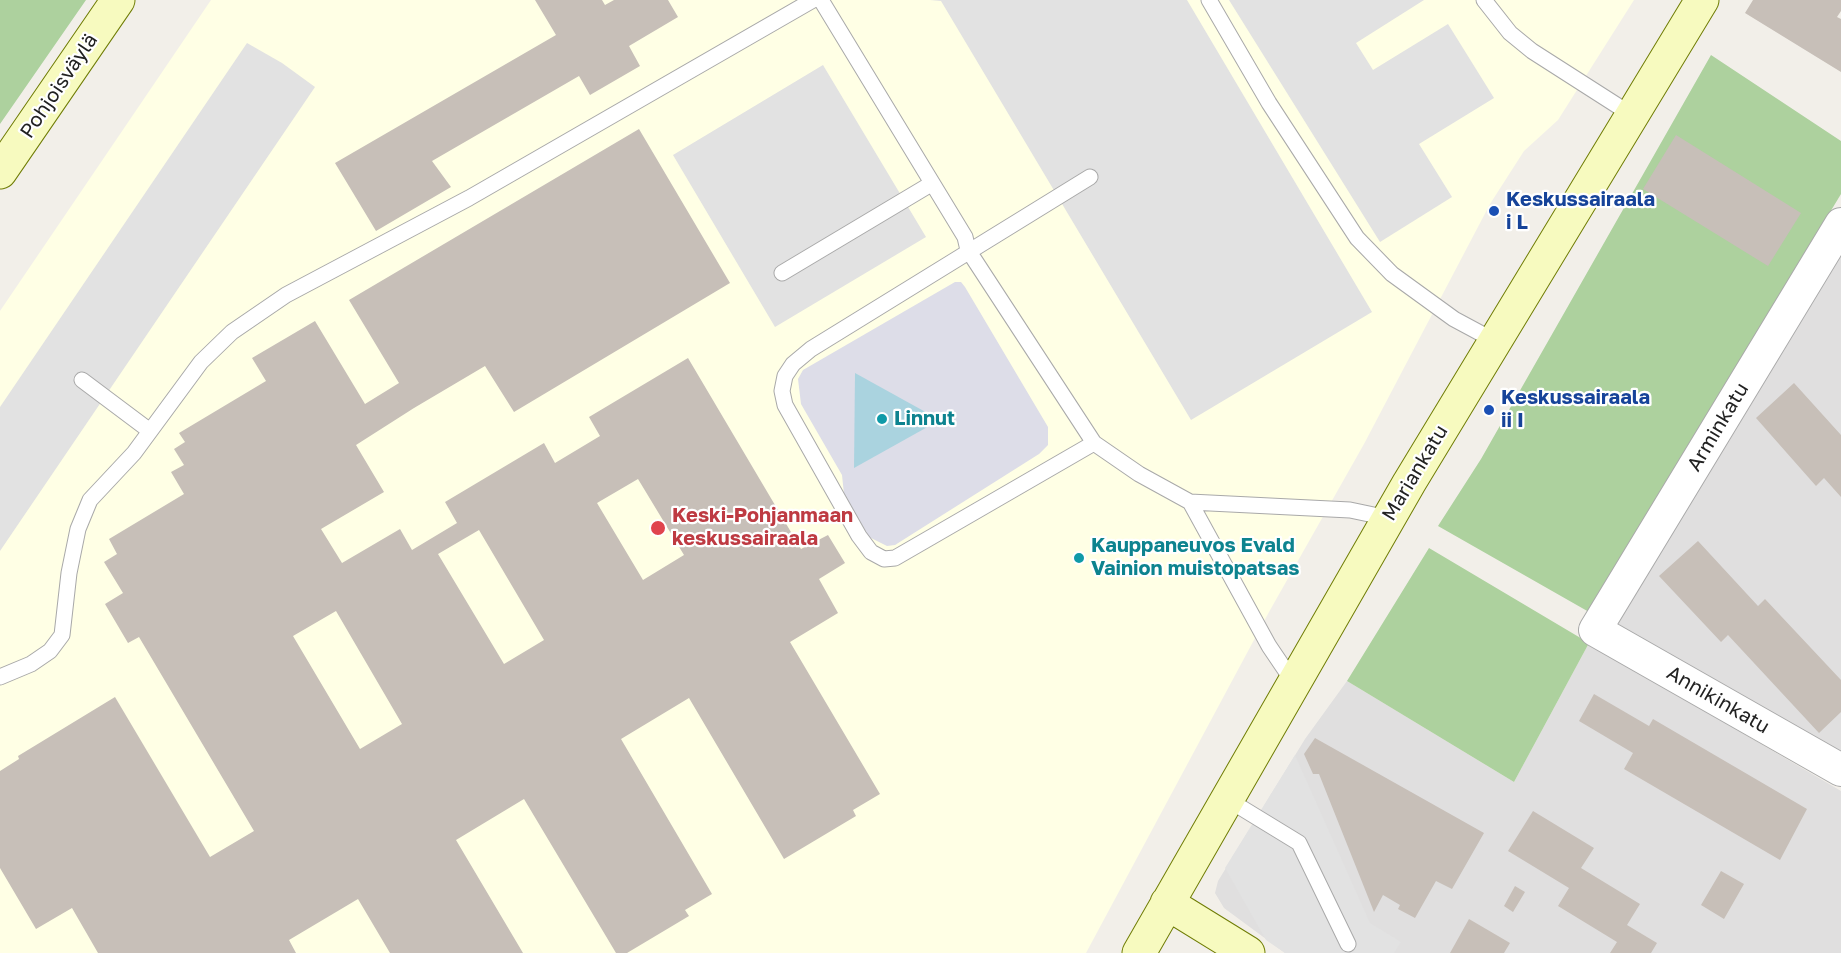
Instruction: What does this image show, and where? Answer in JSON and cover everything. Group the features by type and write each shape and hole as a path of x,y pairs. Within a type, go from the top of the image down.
{"street":[{"name":"Pohjoisväylä","path":"0,172 117,0"},
{"name":"Mariankatu","path":"1139,953 1388,518 1702,0"},
{"name":"Arminkatu","path":"1595,630 1841,224"},
{"name":"Annikinkatu","path":"1595,630 1841,770"},
{"path":"1167,903 1248,953"}],"lane":[{"path":"0,677 40,658 50,651 63,635 76,540 90,500 134,453 201,362 232,332 286,295 469,198 813,0"},
{"path":"821,0 965,237 968,250 1094,443 1139,474 1190,502 1350,510 1388,518"},
{"path":"1209,0 1269,103 1357,238 1392,274 1454,319 1496,341"},
{"path":"1484,0 1510,33 1532,51 1632,115"},
{"path":"1090,177 968,250 849,328 811,349 793,364 785,376 782,391 785,405 859,536 871,552 884,559 895,558 1094,443"},
{"path":"782,273 931,184"},
{"path":"82,380 150,431"},
{"path":"1190,502 1269,646 1294,682"},
{"path":"1227,799 1299,843 1348,944"}],"shaded area":[{"name":"Keski-Pohjanmaan keskussairaala","path":"211,0 1634,0 1558,120 1524,151 1490,204 1364,444 1269,612 1086,953 0,953 0,311"},
{"path":"930,0 1187,0 1372,312 1191,420 941,1"},
{"path":"1229,0 1424,0 1356,43 1373,70 1448,24 1494,98 1419,144 1452,197 1380,242"},
{"path":"247,43 282,63 315,87 0,551 0,407"},
{"path":"823,65 926,237 775,327 673,155"},
{"path":"1841,248 1841,754 1614,623"},
{"path":"955,282 961,282 965,287 1048,427 1048,445 1039,454 895,545 887,546 869,537 844,494 842,475 801,404 798,379 803,370"},
{"path":"1589,643 1841,791 1841,953 1285,953 1224,908 1215,893 1218,881 1305,739 1347,681 1514,782"},
{"path":"1295,755 1370,923 1401,942 1394,953 1285,953 1266,940 1225,868"}],"green space":[{"path":"0,0 86,0 0,124"},
{"path":"1711,55 1841,141 1841,194 1589,612 1438,526 1481,459"},
{"path":"1429,548 1589,643 1514,782 1347,681"}],"water":[{"path":"855,373 940,420 854,468"}],"building":[{"path":"535,0 602,0 605,5 614,0 668,0 678,17 629,46 640,66 590,95 579,76 432,161 451,187 376,231 335,163 556,35"},
{"path":"1753,0 1841,0 1841,11 1837,17 1841,19 1841,72 1745,13"},
{"path":"639,129 730,283 514,412 485,366 414,408 356,445 384,492 321,529 342,563 400,529 412,550 457,523 445,502 544,443 555,463 600,436 589,417 688,358 801,549 828,535 845,563 819,579 838,613 790,642 880,794 853,810 856,816 784,859 689,698 621,739 712,894 685,910 689,916 627,953 616,953 524,799 456,840 523,953 390,953 358,899 289,940 296,953 98,953 72,908 36,929 0,868 0,771 19,759 18,756 115,697 210,857 254,831 139,637 128,643 105,604 123,593 104,562 117,554 109,539 184,494 171,472 184,465 174,449 185,442 179,433 266,381 252,358 315,321 365,404 399,383 349,300","holes":["638,479 684,555 643,580 597,503","479,530 544,640 504,664 438,554","336,611 402,724 360,749 293,636"]},
{"path":"1676,135 1801,213 1768,266 1643,189"},
{"path":"1794,383 1841,435 1841,497 1824,478 1816,486 1756,418"},
{"path":"1698,541 1758,606 1765,599 1841,680 1841,712 1819,733 1728,635 1721,642 1659,576"},
{"path":"1594,694 1649,726 1653,719 1807,809 1780,860 1624,769 1633,753 1579,721"},
{"path":"1315,738 1484,833 1452,889 1436,881 1415,918 1398,909 1400,905 1383,895 1374,912 1319,774 1313,774 1304,754"},
{"path":"1533,811 1594,848 1581,868 1640,904 1627,925 1657,943 1651,953 1610,953 1617,942 1558,906 1569,888 1508,851"},
{"path":"1721,871 1744,884 1724,919 1701,905"},
{"path":"1515,886 1525,892 1513,912 1504,906"},
{"path":"1469,919 1510,943 1504,953 1450,953"}],"place":[{"name":"Keskussairaala i L","path":"1494,211"},
{"name":"Keskussairaala ii I","path":"1489,410"},
{"name":"Linnut","path":"882,419"},
{"name":"Keski-Pohjanmaan keskussairaala","path":"658,528"},
{"name":"Kauppaneuvos Evald Vainion muistopatsas","path":"1079,558"}]}
